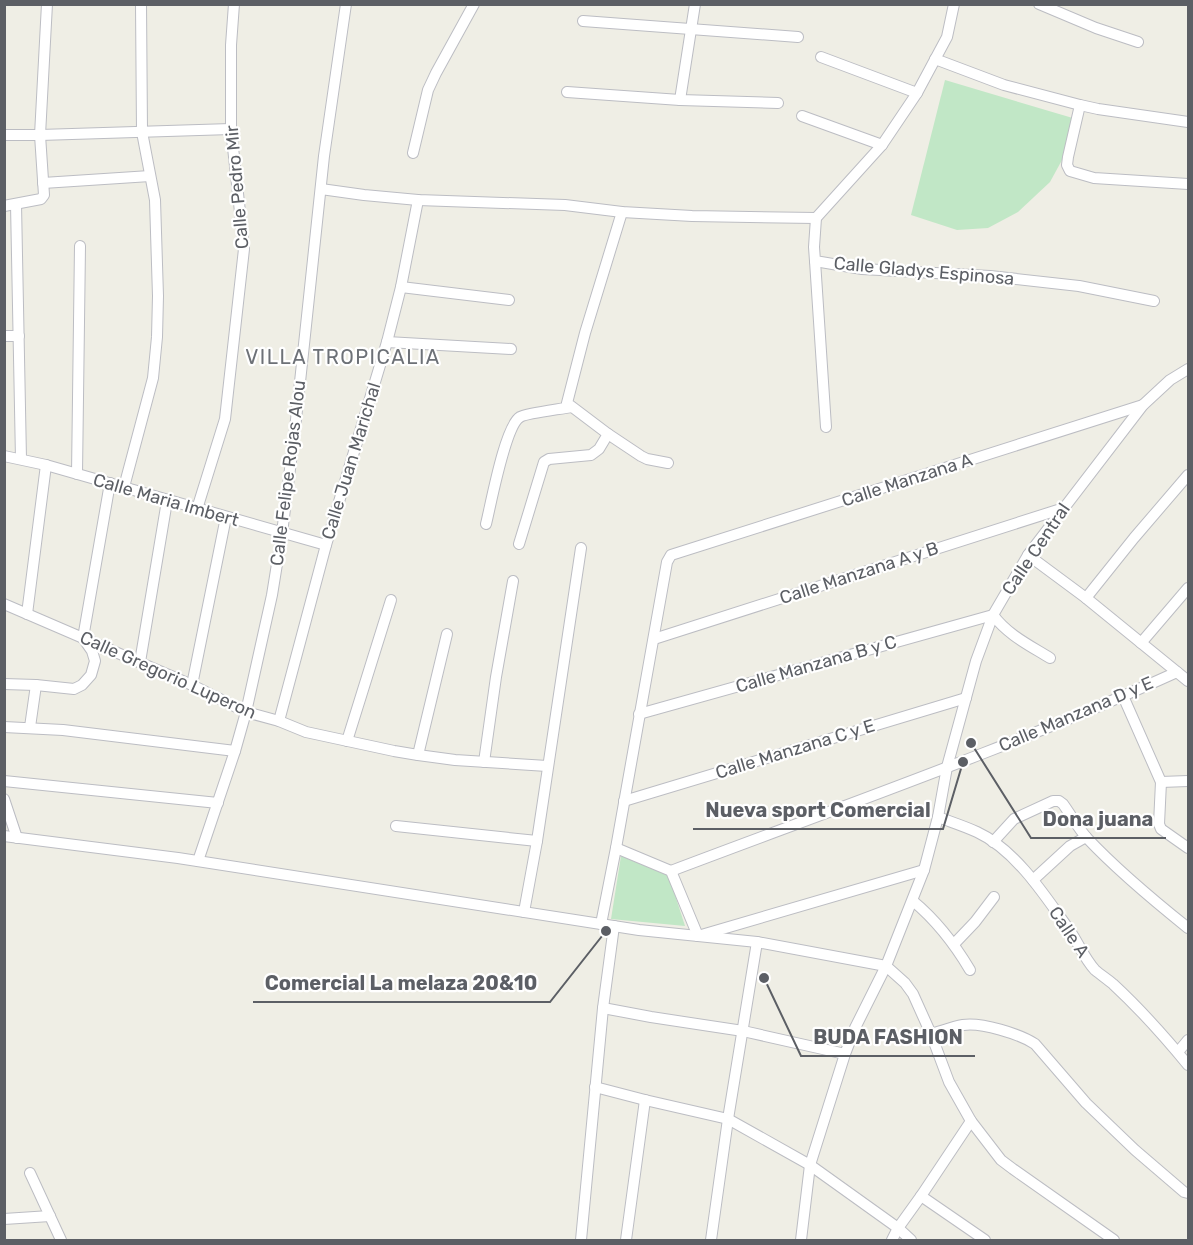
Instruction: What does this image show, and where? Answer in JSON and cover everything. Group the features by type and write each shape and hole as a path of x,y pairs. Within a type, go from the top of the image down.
{"street":[{"path":"4,206 41,199 44,195 40,135 47,4"},
{"path":"124,487 153,378 157,337 155,200 142,132 141,4"},
{"name":"Calle Pedro Mir","path":"198,509 225,419 244,249 231,129 231,45 234,4"},
{"name":"Calle Felipe Rojas Alou","path":"198,861 246,712 272,595 282,533 324,156 346,4"},
{"path":"413,153 428,90 474,4"},
{"path":"680,100 695,4"},
{"path":"321,189 418,200 565,206 622,212 692,216 816,218 882,146 917,93 947,37 954,4"},
{"path":"1038,4 1096,28 1138,42"},
{"path":"583,21 798,37"},
{"path":"821,57 917,93"},
{"path":"935,59 1004,85 1080,105 1188,122"},
{"path":"567,92 680,100 777,103"},
{"path":"1080,105 1068,157 1067,165 1070,171 1094,178 1188,184"},
{"path":"802,116 882,146"},
{"path":"4,135 231,129"},
{"path":"43,183 150,176"},
{"name":"Calle Juan Marichal","path":"279,722 326,545 387,342 418,200"},
{"path":"16,204 21,459"},
{"path":"622,212 585,333 567,403 646,459 668,463"},
{"name":"Calle Gladys Espinosa","path":"816,218 815,261 862,269 990,276 1079,286 1154,301"},
{"path":"77,474 80,246"},
{"path":"815,261 826,427"},
{"path":"400,287 509,300"},
{"path":"4,336 19,336"},
{"path":"387,342 511,349"},
{"name":"Calle Central","path":"801,1240 810,1165 855,1028 886,966 924,870 938,817 947,767 975,661 993,615 1028,555 1143,405 1170,380 1188,369"},
{"name":"Calle Manzana A","path":"654,639 670,555 1143,405"},
{"path":"486,524 507,439 516,420 524,415 572,407"},
{"path":"519,544 546,460 591,455 599,449 608,434"},
{"name":"Calle Maria Imbert","path":"4,456 46,465 326,545"},
{"path":"27,614 46,465"},
{"path":"1086,598 1188,475"},
{"path":"4,684 74,689 82,685 90,675 95,661 92,651 83,638 110,483"},
{"path":"140,662 167,501"},
{"name":"Calle Manzana A y B","path":"654,639 1064,508"},
{"path":"192,685 226,517"},
{"path":"524,912 537,842 581,548"},
{"path":"1028,555 1086,598 1188,681"},
{"path":"484,762 513,581"},
{"path":"1141,643 1188,588"},
{"path":"348,741 391,600"},
{"name":"Calle Gregorio Luperon","path":"4,604 192,685 246,712 306,732 418,755 547,766"},
{"path":"993,615 1011,634 1050,658"},
{"name":"Calle Manzana B y C","path":"639,714 993,615"},
{"path":"418,755 447,634"},
{"path":"601,924 654,639"},
{"name":"Calle Manzana D y E","path":"671,871 947,767 1177,672"},
{"path":"30,728 36,685"},
{"path":"1123,696 1161,782 1159,824 1161,829 1188,848"},
{"name":"Calle Manzana C y E","path":"624,801 966,698"},
{"path":"4,727 74,731 235,751"},
{"path":"4,781 218,803"},
{"path":"1161,782 1188,781"},
{"path":"4,799 17,838"},
{"path":"993,842 1014,819 1053,801 1059,801 1086,837 1152,900 1188,928"},
{"name":"Calle A","path":"938,817 978,832 1016,861 1033,880 1096,971 1112,984 1188,1065"},
{"path":"396,825 537,842"},
{"path":"4,836 198,861 614,926 757,942 886,966 910,989 931,1034 949,1082 971,1122 1001,1160 1114,1240"},
{"path":"1033,880 1070,846 1086,837"},
{"path":"616,848 671,871 698,936"},
{"path":"698,936 924,870"},
{"path":"954,944 994,897"},
{"path":"913,901 928,914 954,944 970,970"},
{"path":"581,1240 603,1008 614,926"},
{"path":"711,1240 757,942"},
{"path":"603,1008 743,1031 845,1054"},
{"path":"931,1034 968,1025 1000,1029 1030,1040 1086,1103 1135,1150 1186,1193"},
{"path":"1178,1052 1188,1040"},
{"path":"595,1087 728,1119 810,1165 898,1228 911,1240"},
{"path":"626,1240 645,1100"},
{"path":"892,1240 971,1122"},
{"path":"30,1173 61,1240"},
{"path":"921,1196 985,1240"},
{"path":"4,1219 50,1216"}],"green space":[{"path":"945,80 1076,119 1062,160 1050,182 1018,212 988,228 957,230 911,215"},
{"path":"621,856 669,876 685,926 611,919"}],"place":[{"name":"Dona juana","path":"971,743"},
{"name":"Nueva sport Comercial","path":"963,762"},
{"name":"Comercial La melaza 20&10","path":"606,931"},
{"name":"BUDA FASHION","path":"764,978"}],"district":[{"name":"VILLA TROPICALIA","path":"343,357"}]}
